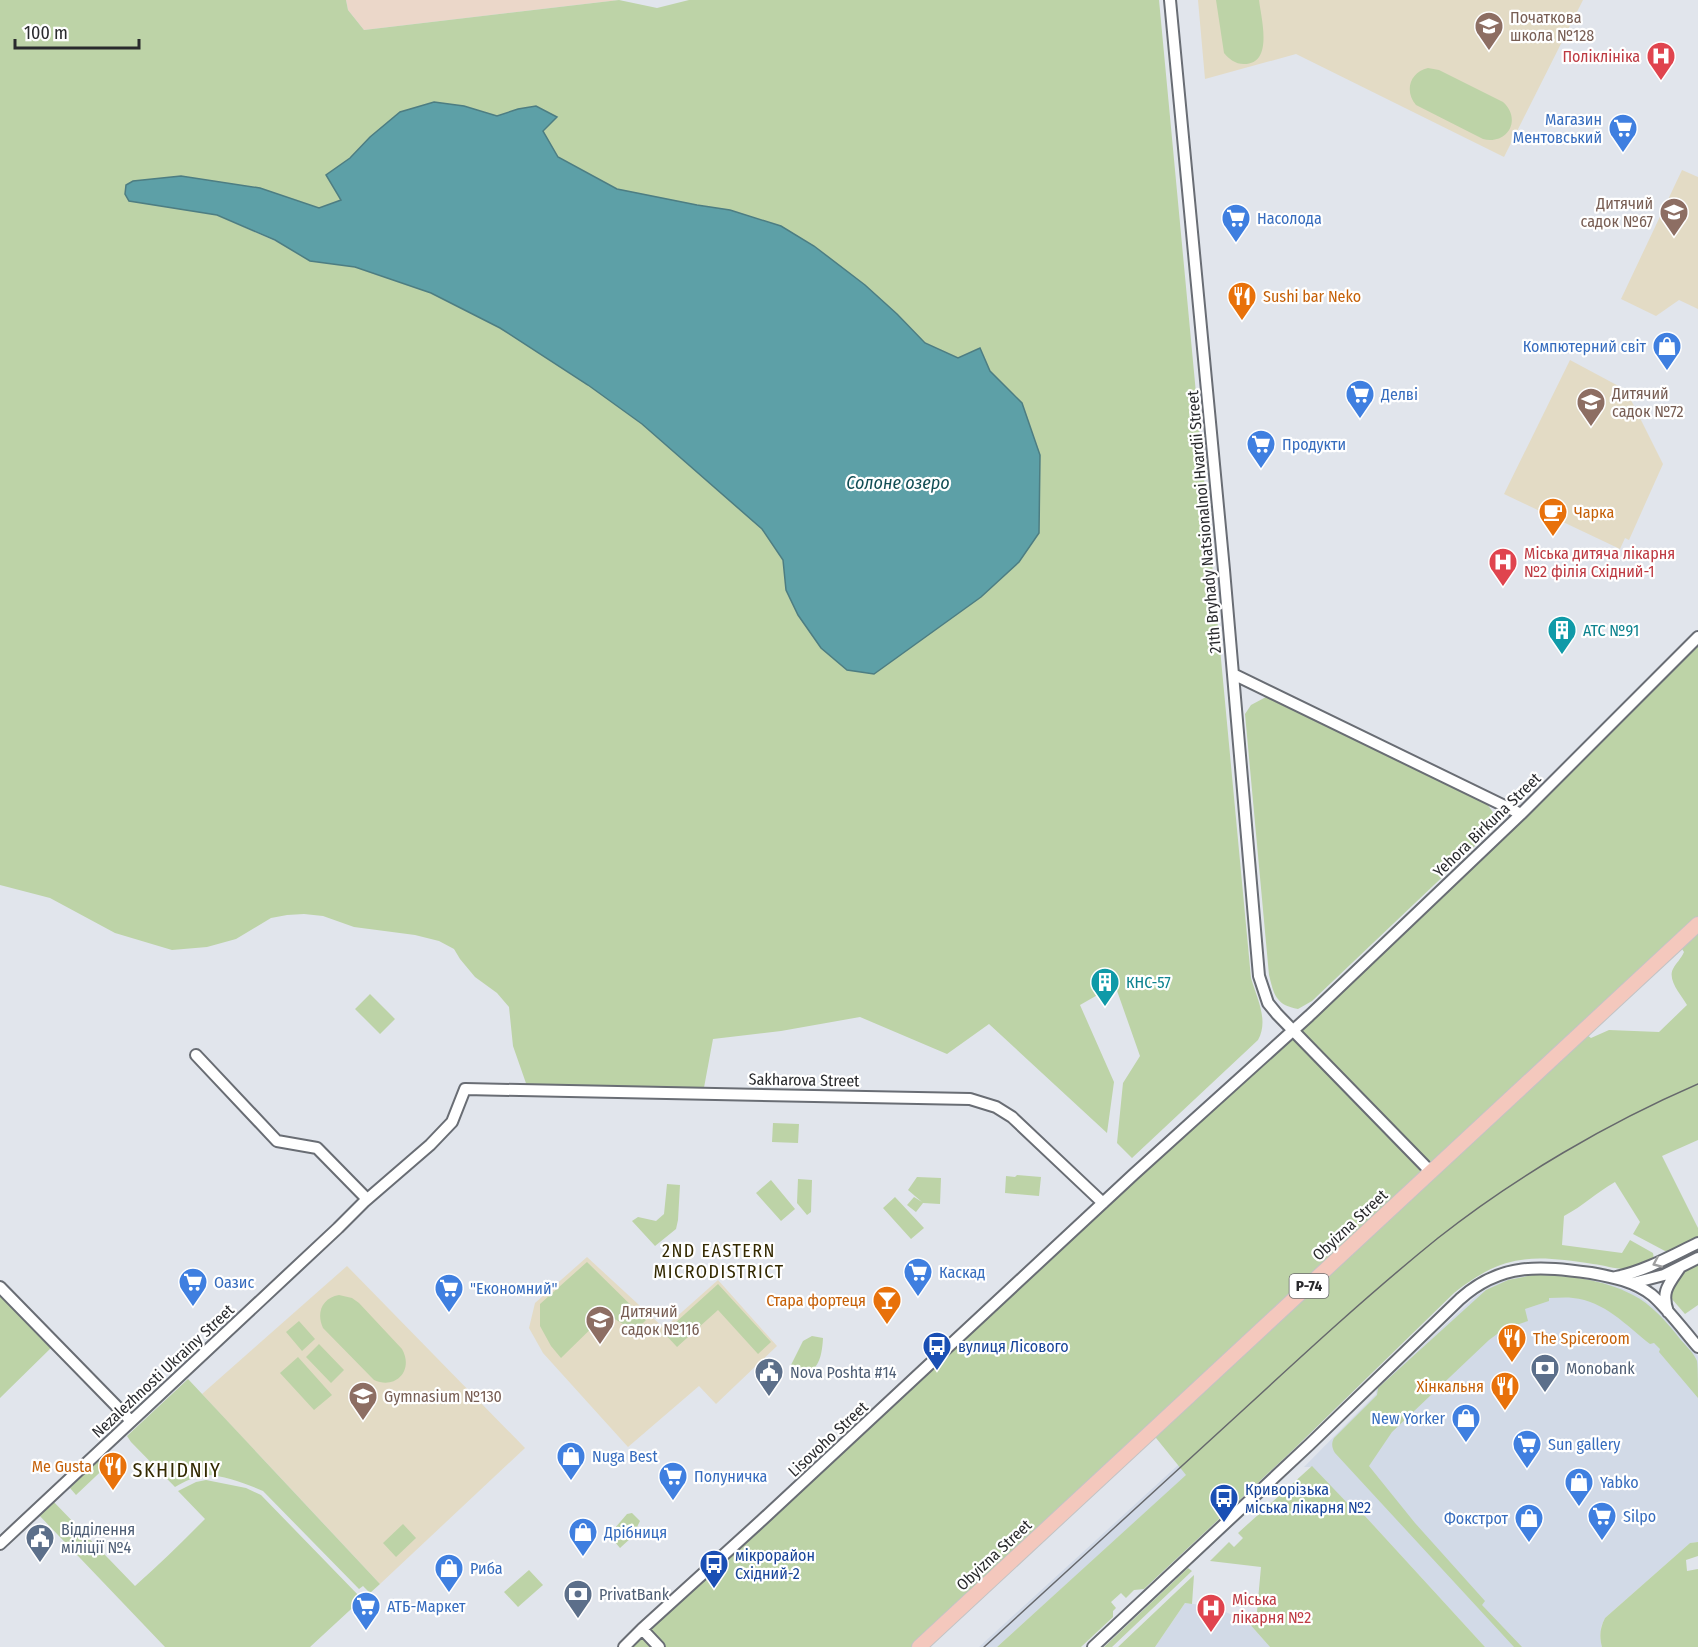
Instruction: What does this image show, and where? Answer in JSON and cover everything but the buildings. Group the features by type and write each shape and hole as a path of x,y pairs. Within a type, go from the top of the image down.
{"main road":[{"name":"Obyizna Street","path":"919,1647 1698,924"}],"street":[{"name":"21th Bryhady Natsionalnoi Hvardii Street","path":"1170,0 1260,976 1268,1003 1292,1031 1431,1172"},
{"name":"Yehora Birkuna Street","path":"1103,1203 1292,1031 1521,814 1698,637"},
{"path":"1233,674 1521,814"},
{"path":"196,1055 277,1140 317,1148 367,1199"},
{"name":"Sakharova Street","path":"465,1089 970,1099 996,1107 1012,1117 1103,1203"},
{"name":"Nezalezhnosti Ukrainy Street","path":"0,1544 367,1199 430,1145 452,1122 465,1089"},
{"name":"Lisovoho Street","path":"624,1647 1103,1203"},
{"path":"1614,1278 1631,1274 1698,1243"},
{"path":"1633,1283 1664,1275 1698,1258"},
{"path":"1093,1647 1471,1290 1494,1277 1528,1268 1554,1268 1633,1283 1652,1295 1698,1347"},
{"path":"1669,1314 1665,1304 1665,1290 1679,1269"},
{"path":"0,1287 131,1420"},
{"path":"642,1629 659,1647"}],"shaded area":[{"path":"346,0 619,0 364,30 348,10"},
{"path":"1198,0 1583,0 1504,157 1296,54 1205,79"},
{"name":"Дитячий садок №67","path":"1682,170 1698,177 1698,309 1679,300 1656,316 1621,299"},
{"name":"Дитячий садок №72","path":"1570,360 1626,390 1663,464 1629,540 1625,538 1620,549 1504,494"},
{"name":"Дитячий садок №116","path":"587,1257 664,1328 718,1280 777,1346 716,1404 699,1386 628,1447 543,1353 529,1328 535,1303"},
{"name":"Gymnasium №130","path":"347,1266 525,1448 380,1584 202,1394"},
{"path":"1532,1273 1599,1280 1635,1293 1659,1311 1698,1356 1698,1542 1690,1543 1605,1618 1601,1627 1602,1647 1485,1647 1365,1516 1354,1510 1312,1467 1304,1467 1376,1394 1376,1389 1476,1296 1496,1283"},
{"path":"1386,1275 1187,1475 997,1647 979,1647"},
{"name":"Міська лікарня №2","path":"1185,1603 1211,1606 1247,1621 1270,1647 1155,1647"}],"green space":[{"path":"0,0 346,0 348,10 364,30 619,0 657,8 689,0 1159,0 1251,978 1261,1009 1262,1025 1258,1040 1132,1158 1117,1143 1123,1083 1140,1056 1115,985 1080,1005 1114,1082 1107,1133 989,1024 947,1054 860,1017 781,1031 713,1039 703,1093 528,1089 513,1046 509,1007 497,993 475,977 454,949 439,941 415,935 354,927 323,916 304,914 271,918 236,939 207,947 172,950 115,933 50,898 0,885","holes":["464,106 497,116 518,109 543,131 558,157 617,189 730,210 808,242 865,285 925,343 958,358 980,348 990,371 1022,403 981,597 874,673 847,670 786,590 783,560 762,529 642,424 594,389 500,328 431,293 355,267 310,261 282,244 217,215 130,201 181,176 260,188 319,208 341,200 326,175 350,158 370,137 400,112"]},
{"path":"1216,0 1259,0 1264,39 1259,57 1253,62 1238,63 1224,53"},
{"path":"1428,68 1439,70 1503,102 1511,116 1510,129 1499,138 1483,139 1416,105 1410,94 1411,83 1417,74"},
{"path":"1698,637 1698,1140 1662,1156 1698,1228 1698,1237 1665,1251 1633,1234 1640,1222 1615,1182 1608,1186 1564,1216 1562,1245 1622,1253 1630,1240 1653,1253 1654,1259 1631,1269 1553,1259 1520,1260 1488,1270 1472,1280 1454,1293 1293,1450 1144,1589 1134,1590 1126,1598 1121,1593 1111,1602 1116,1608 1113,1611 1113,1617 1081,1647 997,1647 1186,1475 1152,1433 919,1647 624,1647 1309,1016","holes":["1678,943 1684,952 1674,967 1672,978 1687,1005 1659,1032 1609,1030 1591,1038 1583,1032"]},
{"path":"1266,697 1487,804 1495,815 1496,826 1312,1001 1298,1009 1280,1002 1269,975 1245,714 1251,705"},
{"path":"370,994 395,1019 380,1034 355,1009"},
{"path":"773,1123 799,1124 798,1143 772,1142"},
{"path":"1017,1175 1041,1177 1039,1196 1005,1193 1006,1176 1015,1177"},
{"path":"917,1177 941,1178 940,1204 923,1203 916,1212 907,1205 914,1197 922,1202 908,1190"},
{"path":"798,1179 812,1180 811,1212 807,1215 797,1203"},
{"path":"771,1180 795,1209 781,1221 756,1193"},
{"path":"667,1184 680,1185 678,1220 676,1229 655,1246 632,1221 638,1217 656,1221 664,1214"},
{"path":"895,1197 924,1228 911,1239 883,1208"},
{"path":"587,1262 646,1320 635,1331 606,1314 561,1358 540,1326 540,1304"},
{"path":"1698,1263 1698,1305 1685,1314 1671,1298 1671,1289 1684,1270"},
{"path":"1533,1275 1571,1277 1597,1282 1633,1295 1646,1303 1664,1320 1696,1358 1698,1398 1654,1343 1650,1344 1614,1315 1584,1300 1549,1298 1549,1301 1525,1309 1528,1321 1504,1329 1489,1340 1392,1432 1369,1466 1415,1523 1485,1601 1482,1605 1522,1647 1514,1647 1335,1453 1332,1444 1334,1438 1377,1395 1378,1388 1486,1290 1508,1280"},
{"path":"718,1284 771,1342 758,1354 718,1310 677,1347 664,1333"},
{"path":"0,1287 53,1346 0,1398"},
{"path":"339,1295 352,1298 359,1303 402,1349 406,1364 401,1376 396,1380 382,1382 374,1380 323,1328 320,1317 322,1307 328,1299"},
{"path":"299,1321 315,1339 302,1351 286,1332"},
{"path":"812,1336 823,1338 822,1350 814,1369 805,1375 790,1367 803,1341"},
{"path":"319,1344 344,1370 331,1383 306,1357"},
{"path":"298,1357 332,1395 314,1410 280,1373"},
{"path":"188,1379 380,1584 370,1593 363,1586 359,1589 263,1491 213,1475 194,1477 175,1487 131,1442 127,1436"},
{"path":"107,1452 114,1459 76,1495 70,1488"},
{"path":"1312,1466 1354,1510 1365,1516 1485,1647 1270,1647 1247,1621 1256,1622 1261,1567 1210,1561 1229,1542 1234,1547 1243,1538 1238,1533"},
{"path":"206,1480 246,1488 261,1495 362,1599 310,1647 165,1647 37,1513 51,1499 135,1586 205,1519 178,1491"},
{"path":"632,1513 640,1521 632,1537 620,1548 609,1535 627,1514"},
{"path":"403,1524 416,1538 396,1557 383,1543"},
{"path":"1698,1542 1698,1556 1686,1560 1687,1571 1698,1569 1698,1647 1602,1647 1600,1632 1605,1618 1690,1543"},
{"path":"1188,1568 1192,1571 1112,1647 1104,1647"},
{"path":"529,1570 543,1585 518,1607 504,1592"},
{"path":"1194,1575 1192,1604 1185,1603 1155,1647 1118,1647"}],"water":[{"name":"Солоне озеро","path":"434,102 464,106 497,116 536,106 557,117 543,131 558,157 617,189 730,210 781,226 814,246 865,285 925,343 958,358 980,348 990,371 1022,403 1040,455 1039,533 1019,562 981,597 874,674 847,670 821,648 798,615 786,590 783,560 762,529 642,424 588,385 500,328 431,293 355,267 310,261 275,240 217,215 129,201 125,194 126,185 133,181 181,176 260,188 319,208 341,200 326,175 350,158 370,137 400,112"}],"tram line":[{"path":"984,1647 1314,1345 1438,1238 1498,1194 1563,1153 1630,1116 1698,1084"}],"place":[{"name":"Початкова школа №128","path":"1489,52"},
{"name":"Поліклініка","path":"1661,82"},
{"name":"Магазин Ментовський","path":"1623,154"},
{"name":"Дитячий садок №67","path":"1674,238"},
{"name":"Насолода","path":"1236,244"},
{"name":"Sushi bar Neko","path":"1242,322"},
{"name":"Компютерний світ","path":"1667,372"},
{"name":"Делві","path":"1360,420"},
{"name":"Дитячий садок №72","path":"1591,428"},
{"name":"Продукти","path":"1261,470"},
{"name":"Чарка","path":"1553,538"},
{"name":"Міська дитяча лікарня №2 філія Східний-1","path":"1503,588"},
{"name":"АТС №91","path":"1562,656"},
{"name":"КНС-57","path":"1105,1008"},
{"name":"Каскад","path":"918,1298"},
{"name":"Оазис","path":"193,1308"},
{"name":"\"Економний\"","path":"449,1314"},
{"name":"Стара фортеця","path":"887,1326"},
{"name":"Дитячий садок №116","path":"600,1346"},
{"name":"The Spiceroom","path":"1512,1364"},
{"name":"вулиця Лісового","path":"937,1372"},
{"name":"Monobank","path":"1545,1394"},
{"name":"Nova Poshta #14","path":"769,1398"},
{"name":"Хінкальня","path":"1505,1412"},
{"name":"Gymnasium №130","path":"363,1422"},
{"name":"New Yorker","path":"1466,1444"},
{"name":"Sun gallery","path":"1527,1470"},
{"name":"Nuga Best","path":"571,1482"},
{"name":"Me Gusta","path":"113,1492"},
{"name":"Полуничка","path":"673,1502"},
{"name":"Yabko","path":"1579,1508"},
{"name":"Криворізька міська лікарня №2","path":"1224,1524"},
{"name":"Silpo","path":"1602,1542"},
{"name":"Фокстрот","path":"1529,1544"},
{"name":"Дрібниця","path":"583,1558"},
{"name":"Відділення міліції №4","path":"40,1564"},
{"name":"мікрорайон Східний-2","path":"714,1590"},
{"name":"Риба","path":"449,1594"},
{"name":"PrivatBank","path":"578,1620"},
{"name":"АТБ-Маркет","path":"366,1632"},
{"name":"Міська лікарня №2","path":"1211,1634"}],"district":[{"name":"2ND EASTERN MICRODISTRICT","path":"719,1261"},
{"name":"SKHIDNIY","path":"177,1470"}]}
